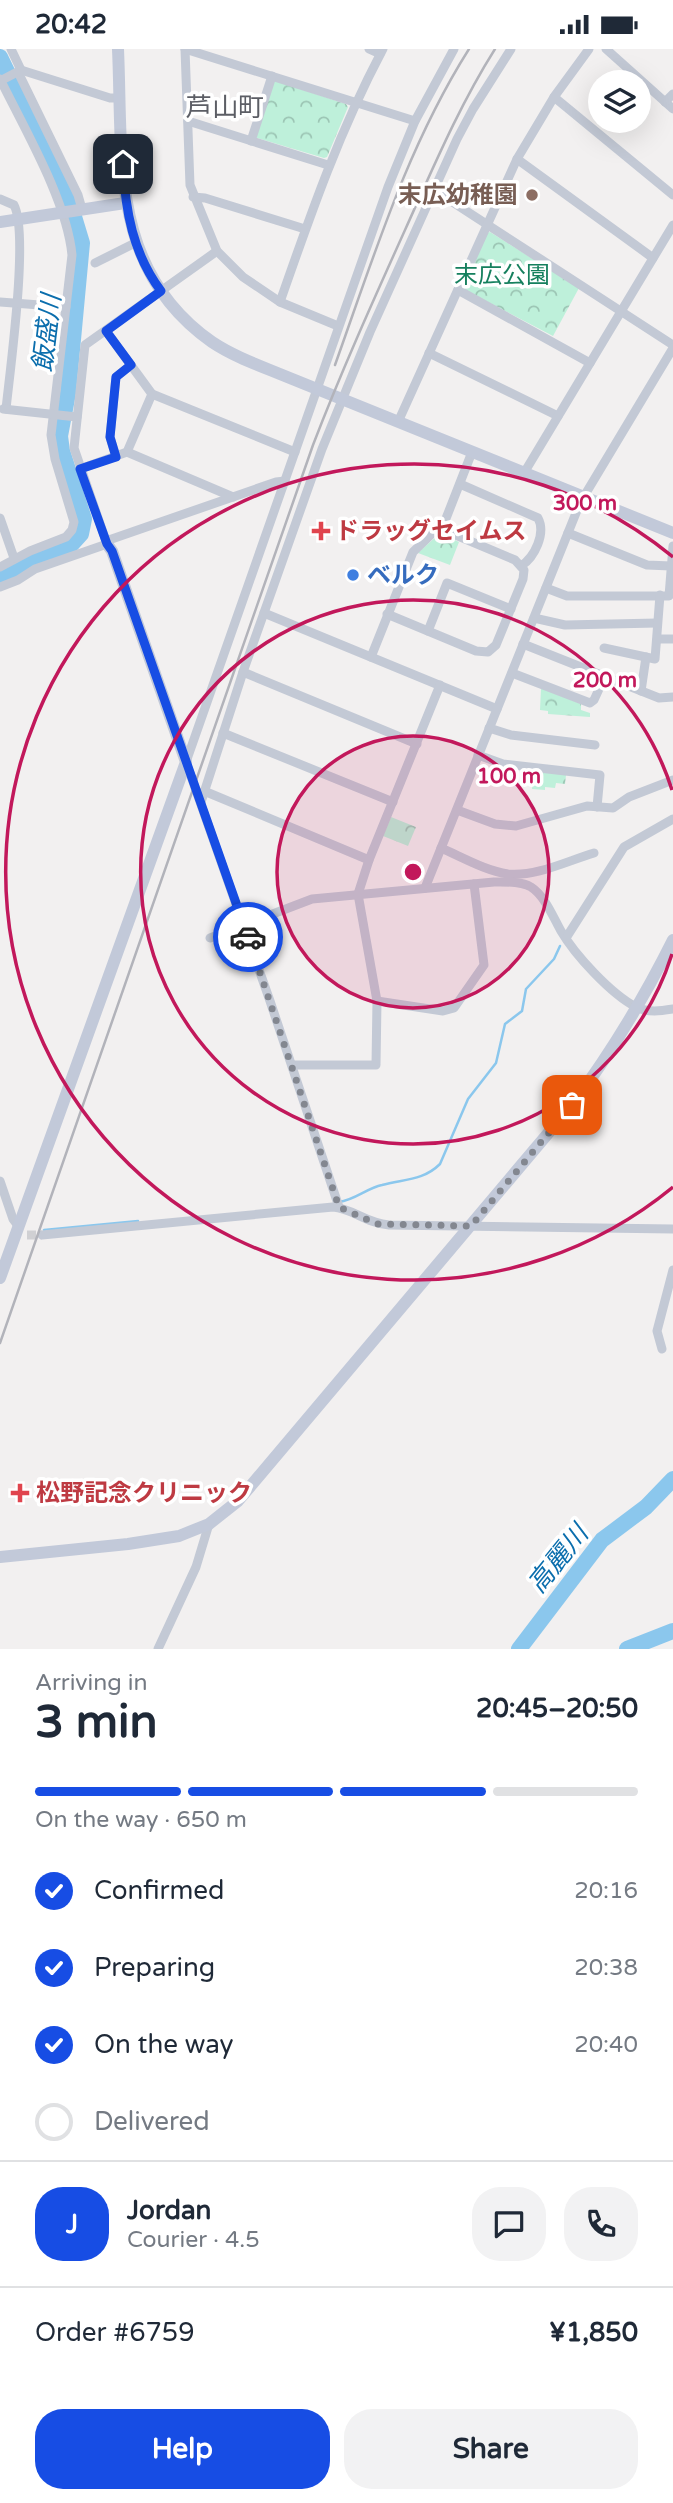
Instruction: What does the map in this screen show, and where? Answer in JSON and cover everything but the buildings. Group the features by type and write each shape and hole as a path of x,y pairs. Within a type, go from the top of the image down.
{"street":[{"path":"11,49 19,72 78,195 81,210"},
{"path":"118,49 125,203 135,243 150,275 190,325 237,356 673,533"},
{"path":"338,326 280,302 243,277 217,251 190,185 185,49 415,121"},
{"path":"280,302 328,165 355,102 382,52 369,49"},
{"path":"0,1278 21,1233 388,187 415,121 454,49"},
{"path":"201,802 243,673 342,399 434,190 473,109 511,49"},
{"path":"398,422 517,159 554,97 589,49"},
{"path":"606,49 669,106 673,94"},
{"path":"0,567 14,558 66,537 75,522 52,448 72,255 64,212 1,80 19,72 110,98 120,98"},
{"path":"251,141 272,76"},
{"path":"554,97 673,195"},
{"path":"188,121 328,165"},
{"path":"517,159 653,258"},
{"path":"425,888 584,497 673,346 434,190"},
{"path":"193,197 205,198 305,229"},
{"path":"0,199 14,205 19,219 17,303 3,409 74,417"},
{"path":"0,222 125,203"},
{"path":"524,473 673,225"},
{"path":"95,263 135,243"},
{"path":"217,251 85,345 74,417 74,448 244,925 339,1207"},
{"path":"458,290 590,363"},
{"path":"0,302 66,307"},
{"path":"106,331 152,394 295,452"},
{"path":"429,353 558,416"},
{"path":"116,457 110,437 116,377 131,365"},
{"path":"80,469 127,452 152,394"},
{"path":"127,452 233,497"},
{"path":"372,657 413,552 445,521 472,452"},
{"path":"0,587 35,569 233,497 285,481"},
{"path":"460,484 538,518 541,534 532,556 521,566"},
{"path":"0,518 14,558"},
{"path":"387,614 476,651 488,652 496,645 523,579 521,566 515,560 439,528"},
{"path":"568,533 648,565 671,566"},
{"path":"546,588 567,596 669,596 673,546"},
{"path":"428,631 447,583 511,609"},
{"path":"604,648 655,659 660,595"},
{"path":"264,613 497,709"},
{"path":"534,618 565,625 657,623"},
{"path":"657,639 673,639"},
{"path":"523,644 659,698 673,697"},
{"path":"641,691 646,657"},
{"path":"243,673 417,744"},
{"path":"512,673 590,703 605,676"},
{"path":"292,1065 376,1065 377,1001 358,894 369,860 440,685"},
{"path":"489,728 511,735 595,745"},
{"path":"223,733 393,802"},
{"path":"478,755 503,764 600,775 597,807"},
{"path":"457,810 495,824 516,826 587,806 613,808 629,797 673,780"},
{"path":"204,791 369,860"},
{"path":"566,938 624,847 673,819"},
{"path":"441,848 496,871 512,874 530,873 594,853"},
{"path":"210,938 312,899 503,882 529,886 548,908 589,968 636,1007 650,1011 673,1009"},
{"path":"377,1001 443,1011 454,1008 484,964 474,884"},
{"path":"0,1557 179,1536 209,1524 231,1507 257,1481 572,1105 636,1007 673,940"},
{"path":"0,1181 13,1219 21,1233"},
{"path":"42,1235 339,1207 377,1224 673,1229"},
{"path":"662,1349 657,1331 673,1270"},
{"path":"158,1649 196,1567 209,1524"}],"green space":[{"path":"276,81 346,104 348,107 327,157 257,138 255,134 271,84"},
{"name":"末広公園","path":"490,232 579,288 553,336 465,290 464,285 487,233"},
{"path":"440,533 459,542 450,565 418,553"},
{"path":"541,688 581,704 581,710 590,713 590,717 548,714 548,711 540,710"},
{"path":"534,771 566,775 565,784 556,783 555,788 545,787 545,790 532,789"},
{"path":"391,817 416,827 408,846 383,836"}],"waterway":[{"name":"飯盛川","path":"0,57 69,200 82,243 68,393 60,436 62,451 84,519 81,534 72,544 63,550 36,558 0,580"},
{"path":"339,1202 377,1187 420,1177 440,1164 468,1099 496,1063 505,1024 522,1011 526,989 554,959 560,946"},
{"path":"44,1230 138,1221"},
{"name":"高麗川","path":"519,1649 602,1540 646,1507 673,1479"},
{"path":"627,1649 673,1631"}],"tunnel":[{"path":"27,1235 42,1235"}],"railway":[{"path":"335,365 393,203 427,124 469,49"},
{"path":"0,1343 313,445 436,161 495,49"}],"way so far":[{"path":"248,937 339,1207 362,1219 377,1224 471,1226 572,1105"}],"place":[{"name":"末広幼稚園","path":"532,195"},
{"name":"ドラッグセイムス","path":"321,531"},
{"name":"ベルク","path":"353,575"},
{"name":"松野記念クリニック","path":"20,1493"}],"district":[{"name":"芦山町","path":"225,107"}],"route":[{"path":"123,164 125,203 135,243 161,291 106,331 131,365 116,377 110,437 116,457 80,469 107,544 112,551 248,937"}]}
